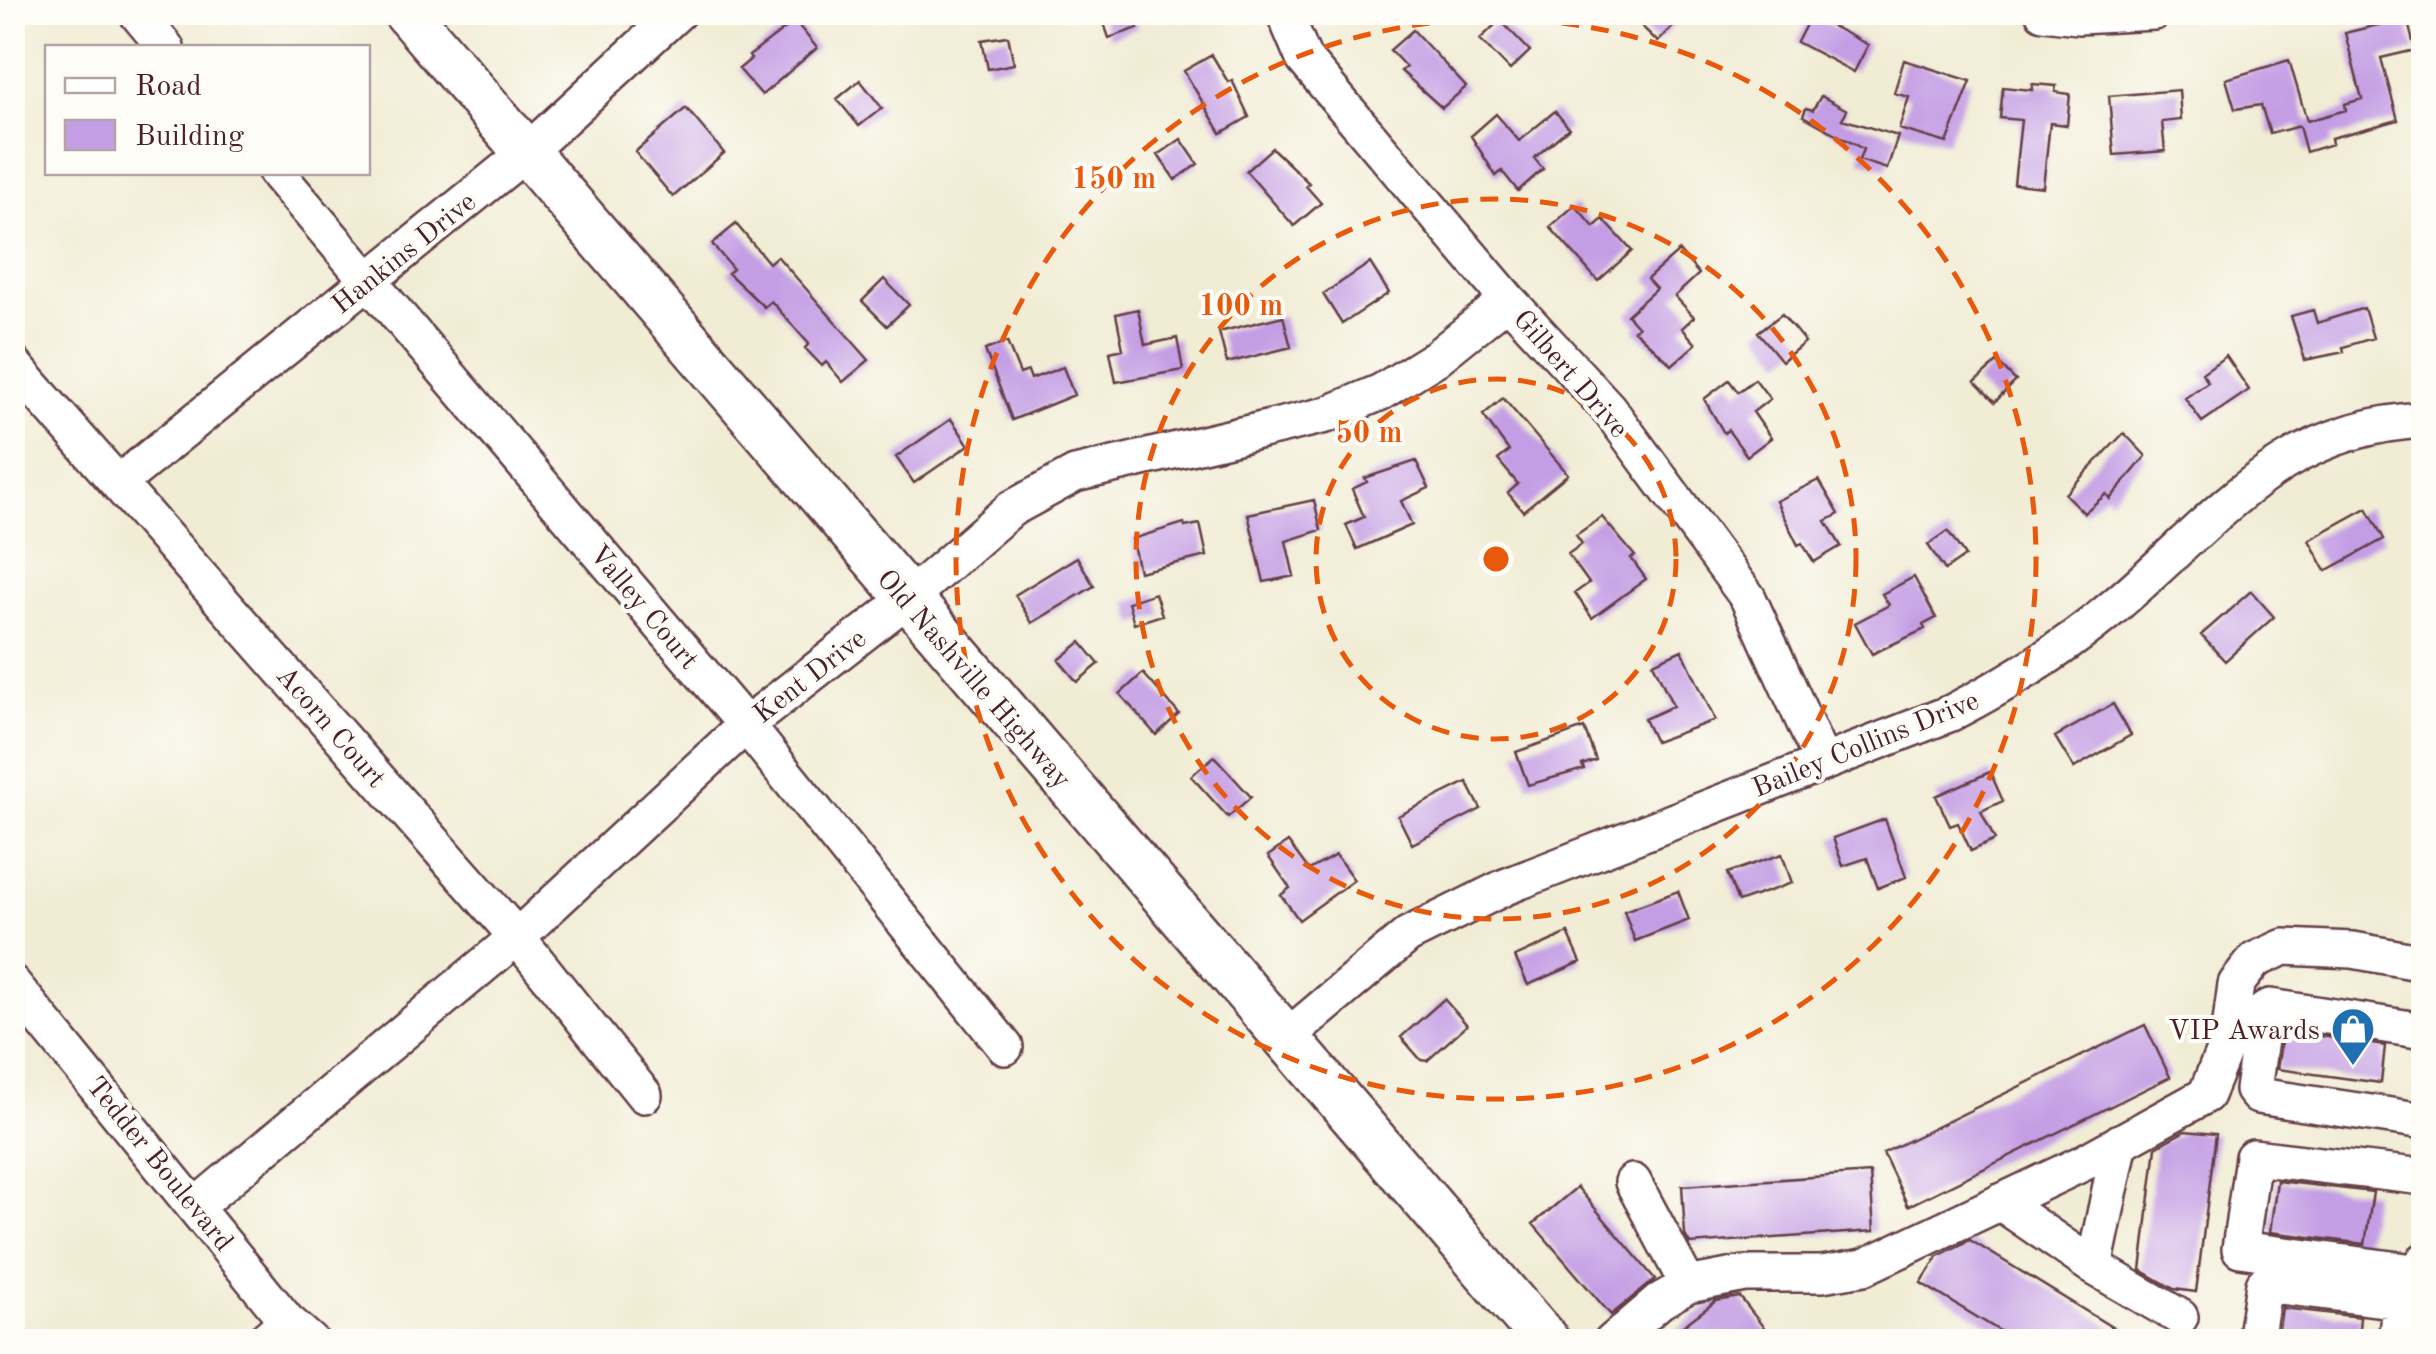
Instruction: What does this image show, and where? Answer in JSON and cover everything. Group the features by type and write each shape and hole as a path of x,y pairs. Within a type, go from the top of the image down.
{"main road":[{"name":"Old Nashville Highway","path":"406,12 906,600 1547,1342"}],"street":[{"path":"136,12 164,45"},
{"name":"Hankins Drive","path":"120,482 528,151 678,12"},
{"name":"Gilbert Drive","path":"1284,12 1304,59 1508,300 1608,408 1748,598 1822,761"},
{"path":"2043,12 2078,16 2154,12"},
{"name":"Valley Court","path":"279,175 746,725 1006,1047"},
{"name":"Kent Drive","path":"197,1205 517,937 746,725 906,600 1011,510 1075,474 1326,415 1381,392 1436,358 1508,300"},
{"name":"Acorn Court","path":"12,364 120,482 517,937 644,1095"},
{"name":"Bailey Collins Drive","path":"1284,1039 1408,935 1505,887 1951,713 2009,683 2066,646 2247,487 2308,445 2345,430 2424,420"},
{"path":"1612,1342 1660,1301 1688,1285 1744,1274 1822,1274 1864,1267 2120,1142 2206,1095 2229,1038 2236,984 2255,960 2284,947 2353,950 2424,963"},
{"name":"Tedder Boulevard","path":"15,991 197,1205 287,1335"},
{"path":"2424,1031 2270,1007 2264,1011 2253,1090 2258,1096 2424,1121"},
{"path":"2094,1267 2120,1142"},
{"path":"2412,1284 2240,1249 2252,1157 2424,1177"},
{"path":"1634,1182 1688,1285"},
{"path":"2000,1202 2094,1267 2180,1318"},
{"path":"2254,1342 2264,1284 2412,1284"},
{"path":"2396,1342 2412,1284"}],"building":[{"path":"1100,12 1132,12 1138,28 1109,38"},
{"path":"1627,12 1667,12 1677,22 1658,42"},
{"path":"1811,15 1868,45 1854,72 1797,42"},
{"path":"2407,18 2415,50 2381,58 2398,120 2331,138 2332,144 2306,152 2299,126 2270,134 2261,105 2235,109 2226,79 2289,60 2307,121 2346,110 2345,104 2362,99 2345,33"},
{"path":"1500,20 1530,51 1510,70 1480,39"},
{"path":"795,21 817,48 762,95 739,69 751,59 749,56"},
{"path":"1413,30 1466,87 1442,108 1401,71 1406,67 1390,50"},
{"path":"1008,36 1014,64 988,69 982,40"},
{"path":"1212,55 1228,82 1232,80 1249,117 1221,133 1184,71"},
{"path":"1904,60 1971,81 1947,143 1899,129 1909,97 1894,93"},
{"path":"860,80 882,108 859,126 837,99"},
{"path":"2032,84 2056,86 2055,92 2070,94 2067,125 2050,123 2043,187 2014,184 2021,120 2000,118 2003,87 2032,90"},
{"path":"2179,90 2181,120 2162,122 2165,151 2114,155 2109,96"},
{"path":"1821,96 1847,110 1842,119 1898,136 1887,169 1859,160 1863,149 1803,116 1806,108 1813,110"},
{"path":"686,108 724,153 673,197 635,152"},
{"path":"1555,111 1569,128 1534,158 1543,169 1518,191 1502,171 1496,176 1471,136 1496,114 1519,141"},
{"path":"1181,139 1198,164 1175,180 1158,155"},
{"path":"1272,148 1309,183 1306,186 1321,203 1294,226 1246,171"},
{"path":"1575,205 1594,227 1603,219 1632,251 1598,281 1550,227"},
{"path":"736,224 769,263 777,256 869,360 843,382 826,362 822,366 805,348 809,344 771,301 764,307 728,273 733,269 712,244"},
{"path":"1679,251 1699,274 1675,296 1694,317 1682,328 1696,344 1672,365 1634,330 1638,327 1627,315 1656,289 1647,279"},
{"path":"1370,263 1389,293 1342,324 1323,294"},
{"path":"884,279 909,305 887,326 862,301"},
{"path":"2364,308 2373,338 2343,347 2344,352 2305,360 2291,316 2313,310 2317,323"},
{"path":"1138,309 1145,345 1177,338 1183,370 1116,382 1110,352 1123,349 1116,314"},
{"path":"1782,314 1805,342 1782,361 1758,332"},
{"path":"1283,316 1291,347 1227,363 1219,332"},
{"path":"1007,342 1020,374 1028,371 1031,379 1063,367 1074,395 1012,420 985,350"},
{"path":"2226,356 2249,390 2202,422 2185,398 2208,382 2202,373"},
{"path":"1997,362 2016,381 1995,402 1975,382"},
{"path":"1755,379 1770,399 1753,412 1771,438 1747,456 1728,430 1724,433 1704,399 1729,380 1738,392"},
{"path":"1503,398 1568,474 1523,511 1508,493 1518,484 1498,460 1509,451 1483,415"},
{"path":"951,419 969,445 914,483 896,457"},
{"path":"2124,433 2146,456 2110,499 2106,494 2084,513 2065,494"},
{"path":"1416,461 1429,488 1401,501 1412,525 1357,549 1346,525 1364,517 1352,489 1367,482 1365,478"},
{"path":"1819,480 1839,514 1826,521 1841,546 1814,562 1802,543 1798,545 1776,501"},
{"path":"1314,500 1321,530 1286,541 1294,576 1264,582 1248,514"},
{"path":"2367,508 2384,539 2326,571 2309,540"},
{"path":"1602,517 1635,556 1631,558 1646,579 1592,618 1575,593 1589,583 1568,554 1582,544 1576,535"},
{"path":"1184,523 1185,527 1200,524 1207,556 1139,572 1132,539"},
{"path":"1948,531 1965,556 1945,570 1928,545"},
{"path":"1077,557 1094,586 1032,623 1015,595"},
{"path":"1914,577 1936,618 1923,625 1925,629 1872,654 1855,623 1889,605 1882,594"},
{"path":"2251,591 2274,617 2225,661 2201,635"},
{"path":"1155,593 1162,615 1134,624 1128,602"},
{"path":"1081,642 1099,664 1077,682 1059,660"},
{"path":"1682,650 1715,720 1655,742 1644,719 1673,706 1653,663"},
{"path":"1143,673 1179,714 1156,735 1120,694"},
{"path":"2113,704 2131,735 2074,768 2055,737"},
{"path":"1584,728 1596,760 1582,765 1584,769 1528,785 1516,752"},
{"path":"1214,756 1251,797 1228,817 1191,776"},
{"path":"1990,772 2003,801 1981,811 1995,840 1971,851 1958,823 1950,826 1936,796"},
{"path":"1467,782 1481,809 1412,844 1398,816"},
{"path":"1885,819 1906,877 1878,888 1867,858 1843,866 1833,838"},
{"path":"1288,842 1309,870 1336,855 1354,880 1299,920 1281,895 1290,888 1268,856"},
{"path":"1782,854 1792,883 1738,902 1727,873"},
{"path":"1678,891 1689,920 1635,941 1624,911"},
{"path":"1568,933 1581,962 1528,985 1515,957"},
{"path":"1444,999 1467,1025 1427,1061 1421,1060 1401,1037"},
{"path":"2145,1025 2170,1077 1908,1206 1883,1153"},
{"path":"2283,1030 2385,1046 2381,1083 2277,1069"},
{"path":"2185,1131 2216,1134 2196,1292 2174,1289 2141,1270 2156,1147"},
{"path":"1870,1173 1874,1231 1690,1244 1685,1235 1682,1186"},
{"path":"2277,1181 2373,1192 2365,1244 2270,1232"},
{"path":"1577,1187 1655,1279 1611,1315 1533,1224"},
{"path":"1970,1240 2136,1342 2018,1342 1921,1283 1938,1256"},
{"path":"1740,1297 1768,1333 1758,1342 1662,1342 1716,1301"},
{"path":"2282,1308 2360,1317 2358,1342 2277,1342"}],"place":[{"name":"VIP Awards","path":"2353,1067"}]}
